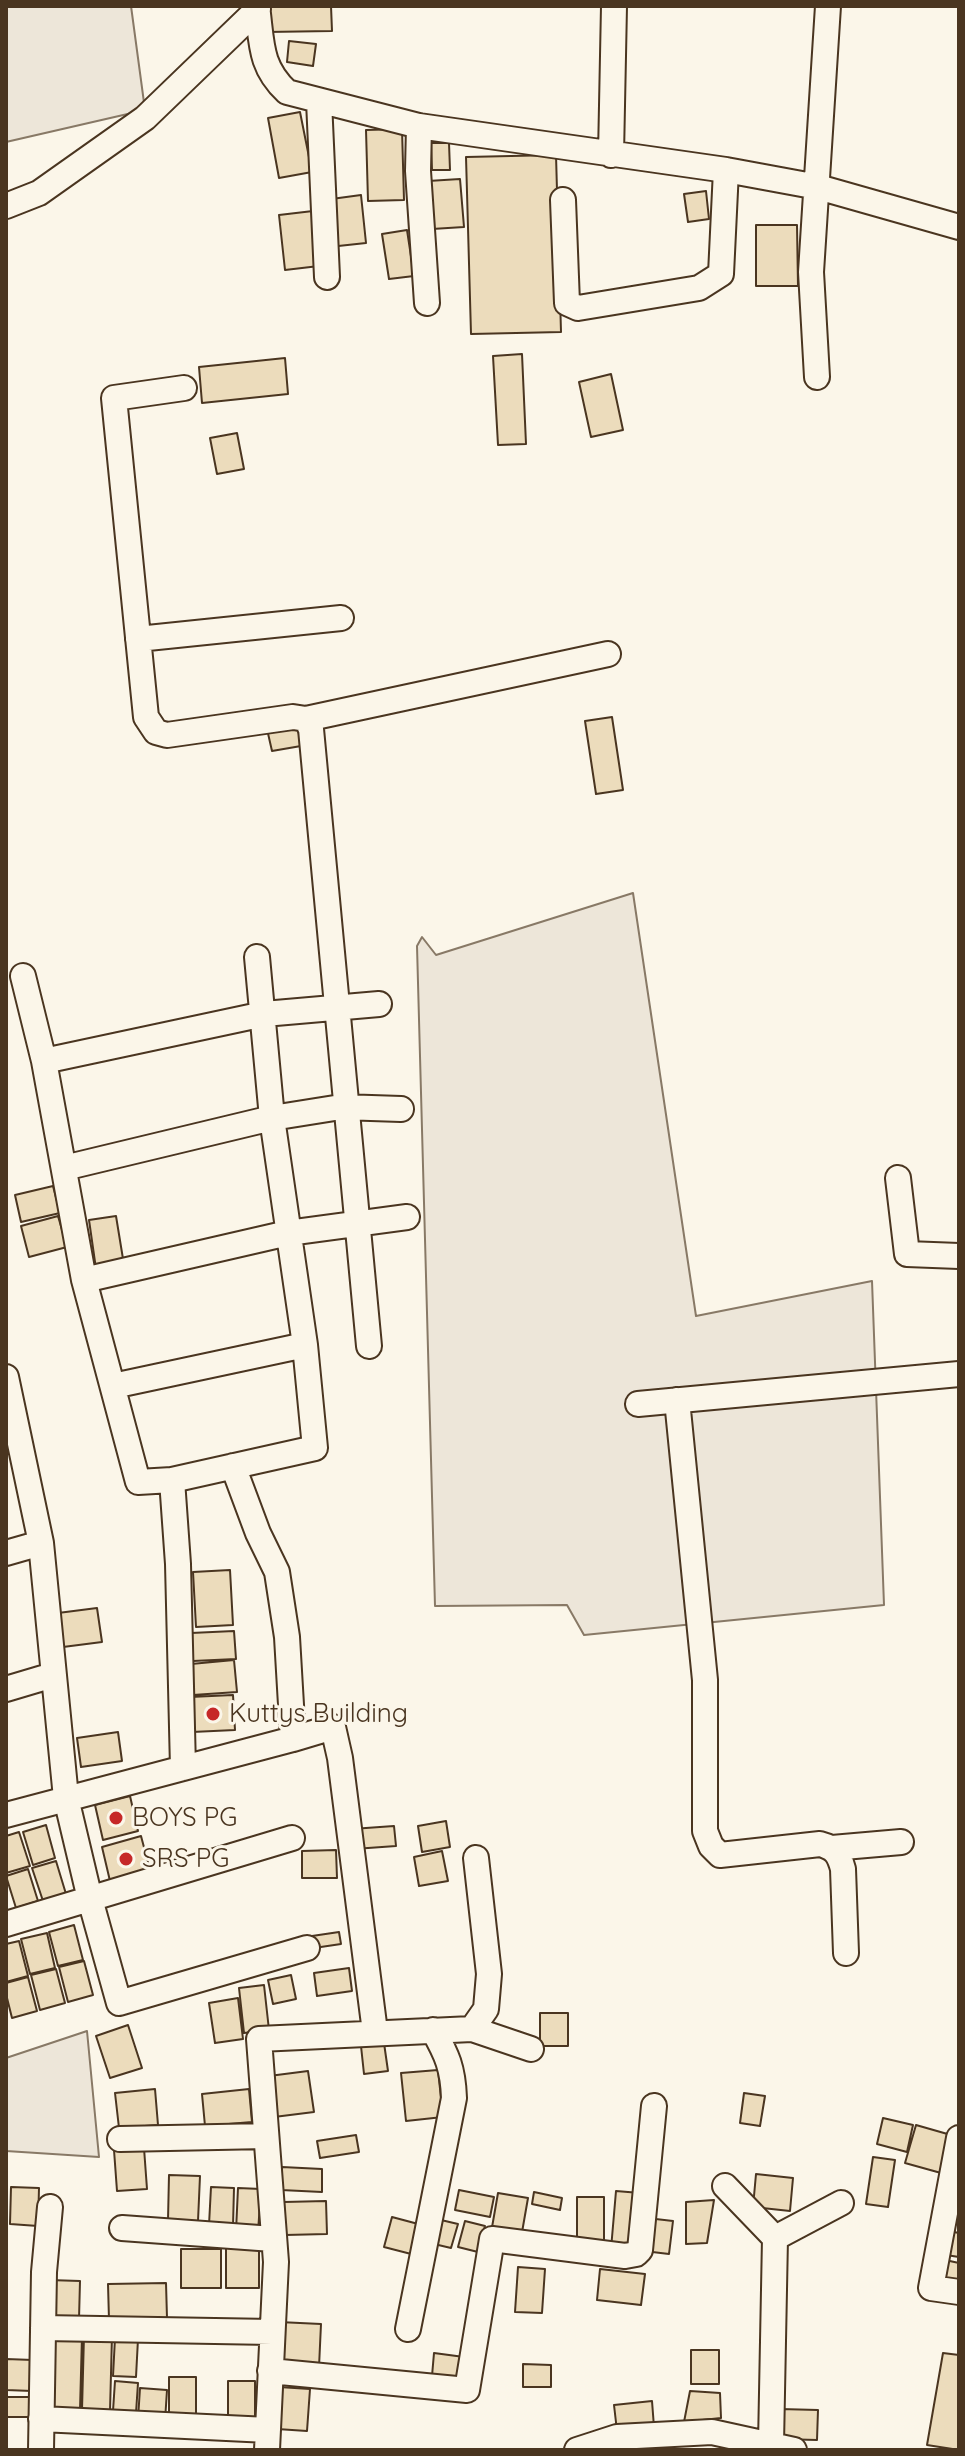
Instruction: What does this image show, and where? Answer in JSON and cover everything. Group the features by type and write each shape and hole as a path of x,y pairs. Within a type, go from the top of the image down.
{"street":[{"path":"611,155 614,6"},
{"path":"817,377 811,272 828,6"},
{"path":"257,8 266,66 274,80 287,92 419,126 726,170 818,187 959,227"},
{"path":"6,206 39,193 145,118 257,8"},
{"path":"319,101 327,277"},
{"path":"419,126 418,171 427,303"},
{"path":"563,200 567,303 578,308 699,288 721,274 726,170"},
{"path":"184,388 114,398 146,717 156,732 167,735 293,717 306,719 608,654"},
{"path":"138,639 341,618"},
{"path":"306,719 311,729 369,1346"},
{"path":"23,976 44,1061 84,1280 138,1482 172,1480 315,1448 305,1345 272,1118 257,957"},
{"path":"44,1061 264,1014 379,1004"},
{"path":"64,1168 272,1118 346,1107 401,1109"},
{"path":"898,1178 907,1254 959,1256"},
{"path":"84,1280 288,1233 407,1217"},
{"path":"113,1386 305,1345"},
{"path":"638,1404 959,1374"},
{"path":"6,1377 10,1411 41,1543 66,1798 119,2003 307,1948"},
{"path":"677,1400 705,1680 705,1831 711,1846 720,1855 820,1844 832,1848 901,1842"},
{"path":"233,1466 258,1533 277,1572 287,1637 293,1739"},
{"path":"172,1480 178,1564 183,1768"},
{"path":"6,1553 41,1543"},
{"path":"6,1689 53,1675"},
{"path":"6,1815 333,1727 340,1758 375,2032"},
{"path":"6,1924 292,1838"},
{"path":"832,1848 839,1856 843,1869 846,1953"},
{"path":"472,2029 486,2009 489,1974 476,1858"},
{"path":"41,2419 268,2440 276,2262 259,2039 472,2029 531,2049"},
{"path":"408,2329 454,2098 449,2057 433,2030"},
{"path":"270,2371 467,2390 492,2239 625,2256 640,2250 654,2106"},
{"path":"120,2139 266,2136"},
{"path":"959,2138 931,2288 959,2292"},
{"path":"577,2450 617,2437 712,2432 782,2447 775,2238 725,2186"},
{"path":"775,2238 841,2203"},
{"path":"41,2450 44,2272 50,2207"},
{"path":"122,2228 273,2239"},
{"path":"43,2328 272,2332"}],"shaded area":[{"path":"6,6 131,6 145,110 6,142"},
{"path":"633,893 696,1316 872,1281 884,1605 584,1635 567,1605 435,1606 417,946 422,937 436,955"},
{"path":"87,2031 99,2157 6,2151 6,2058"}],"building":[{"path":"266,6 331,6 332,31 266,32"},
{"path":"289,41 316,44 313,66 287,62"},
{"path":"300,112 312,172 279,178 268,118"},
{"path":"402,129 404,200 368,201 366,130"},
{"path":"431,143 449,143 450,170 432,170"},
{"path":"556,155 561,332 471,334 466,157"},
{"path":"460,179 464,227 432,229 428,181"},
{"path":"706,191 709,219 688,222 684,194"},
{"path":"361,195 366,243 329,247 324,200"},
{"path":"313,211 319,266 285,270 279,215"},
{"path":"756,225 797,225 798,286 756,286"},
{"path":"407,230 414,276 389,279 382,234"},
{"path":"522,354 526,444 498,445 493,356"},
{"path":"285,358 288,394 202,403 199,367"},
{"path":"611,374 623,430 591,437 579,382"},
{"path":"237,433 244,469 217,474 210,438"},
{"path":"612,717 623,790 596,794 585,721"},
{"path":"297,723 301,746 272,751 267,729"},
{"path":"53,1186 60,1213 21,1222 15,1195"},
{"path":"58,1216 67,1247 29,1257 21,1226"},
{"path":"116,1216 124,1265 96,1269 89,1220"},
{"path":"230,1570 233,1625 196,1627 193,1572"},
{"path":"97,1608 102,1642 63,1647 58,1613"},
{"path":"234,1631 236,1659 193,1661 191,1633"},
{"path":"234,1660 237,1692 193,1695 191,1664"},
{"name":"Kuttys Building","path":"233,1695 235,1730 192,1732 190,1697"},
{"path":"118,1732 122,1761 81,1767 77,1738"},
{"name":"BOYS PG","path":"130,1796 138,1831 103,1840 95,1805"},
{"path":"446,1821 450,1847 422,1852 418,1826"},
{"path":"46,1825 55,1858 33,1865 23,1832"},
{"path":"394,1826 396,1846 354,1849 352,1829"},
{"path":"19,1832 30,1866 6,1873 6,1836"},
{"name":"SRS PG","path":"141,1836 150,1870 110,1881 102,1847"},
{"path":"336,1850 337,1878 302,1878 302,1851"},
{"path":"442,1851 448,1881 419,1886 414,1857"},
{"path":"56,1861 66,1894 43,1901 32,1868"},
{"path":"28,1869 38,1901 16,1908 6,1876"},
{"path":"74,1925 83,1960 58,1966 49,1932"},
{"path":"339,1932 341,1944 314,1948 312,1936"},
{"path":"47,1933 55,1968 30,1974 21,1939"},
{"path":"19,1941 28,1976 6,1982 6,1944"},
{"path":"84,1961 93,1995 68,2002 59,1967"},
{"path":"349,1968 352,1991 317,1996 314,1973"},
{"path":"56,1969 65,2003 40,2010 31,1975"},
{"path":"291,1975 296,1999 273,2004 268,1980"},
{"path":"28,1977 37,2011 12,2018 6,1983"},
{"path":"264,1985 269,2030 244,2033 239,1988"},
{"path":"238,1998 243,2039 215,2043 209,2003"},
{"path":"540,2013 568,2013 568,2046 540,2046"},
{"path":"128,2025 142,2068 110,2078 96,2036"},
{"path":"384,2043 388,2071 364,2074 361,2046"},
{"path":"438,2070 443,2117 406,2121 401,2073"},
{"path":"308,2071 314,2112 274,2117 269,2076"},
{"path":"155,2089 158,2125 119,2128 115,2093"},
{"path":"249,2089 252,2122 205,2126 202,2094"},
{"path":"744,2093 765,2096 760,2126 740,2123"},
{"path":"883,2118 913,2125 907,2152 877,2144"},
{"path":"916,2125 951,2135 941,2173 905,2163"},
{"path":"356,2135 359,2152 320,2158 317,2141"},
{"path":"144,2148 147,2189 117,2191 114,2150"},
{"path":"873,2157 895,2160 888,2207 866,2204"},
{"path":"282,2167 322,2169 322,2192 281,2190"},
{"path":"756,2174 793,2178 790,2211 753,2207"},
{"path":"169,2175 200,2176 198,2221 168,2220"},
{"path":"11,2187 39,2188 38,2226 10,2224"},
{"path":"211,2187 234,2188 233,2226 209,2225"},
{"path":"238,2188 261,2189 258,2232 236,2231"},
{"path":"459,2190 494,2197 490,2217 455,2210"},
{"path":"616,2191 640,2193 636,2251 611,2249"},
{"path":"534,2192 562,2198 560,2210 532,2204"},
{"path":"498,2193 528,2198 521,2238 491,2233"},
{"path":"577,2197 604,2197 604,2245 577,2245"},
{"path":"714,2200 707,2243 686,2244 686,2202"},
{"path":"326,2201 327,2234 285,2235 284,2202"},
{"path":"392,2217 422,2225 415,2255 384,2247"},
{"path":"647,2218 673,2221 669,2254 644,2251"},
{"path":"441,2220 458,2224 451,2248 434,2244"},
{"path":"465,2221 485,2226 478,2252 458,2247"},
{"path":"949,2231 959,2233 959,2257 946,2255"},
{"path":"226,2247 259,2247 259,2288 226,2288"},
{"path":"181,2249 221,2249 221,2288 181,2288"},
{"path":"945,2260 959,2263 959,2282 942,2278"},
{"path":"518,2267 545,2269 542,2313 515,2312"},
{"path":"600,2269 645,2274 641,2305 597,2300"},
{"path":"49,2280 80,2281 79,2319 48,2318"},
{"path":"166,2283 167,2318 109,2320 108,2284"},
{"path":"279,2322 321,2324 319,2367 277,2365"},
{"path":"84,2335 112,2336 110,2411 82,2410"},
{"path":"54,2336 82,2336 80,2410 52,2409"},
{"path":"115,2338 138,2339 136,2377 113,2376"},
{"path":"691,2350 719,2350 719,2384 691,2384"},
{"path":"434,2353 464,2357 461,2380 432,2376"},
{"path":"943,2353 959,2355 959,2450 927,2445"},
{"path":"6,2359 33,2360 32,2391 6,2390"},
{"path":"523,2364 551,2365 551,2387 523,2387"},
{"path":"169,2377 196,2377 196,2420 169,2421"},
{"path":"115,2381 138,2383 136,2413 113,2411"},
{"path":"228,2381 255,2381 255,2422 228,2422"},
{"path":"279,2387 310,2389 307,2431 277,2429"},
{"path":"140,2388 167,2390 165,2421 138,2419"},
{"path":"690,2391 720,2393 721,2418 684,2422"},
{"path":"6,2397 32,2397 32,2417 6,2417"},
{"path":"652,2401 654,2427 617,2431 614,2405"},
{"path":"780,2409 818,2410 817,2440 780,2439"}],"place":[{"name":"Kuttys Building","path":"213,1714"},
{"name":"BOYS PG","path":"116,1818"},
{"name":"SRS PG","path":"126,1859"}]}
